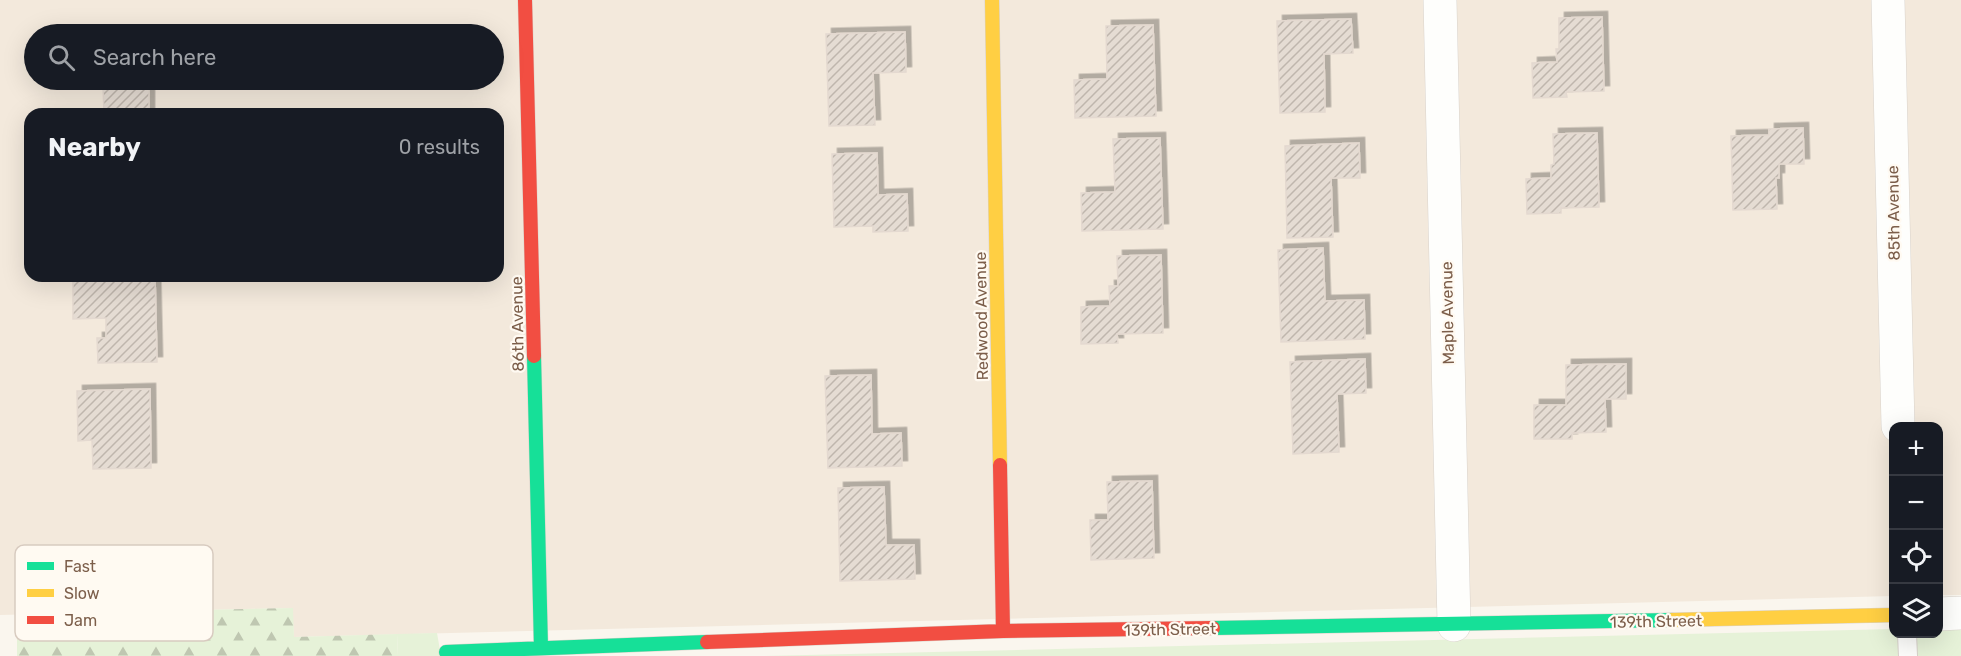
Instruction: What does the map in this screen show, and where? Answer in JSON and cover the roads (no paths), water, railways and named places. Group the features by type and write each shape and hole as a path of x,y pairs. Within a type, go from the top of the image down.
{"street":[{"name":"86th Avenue","path":"525,0 541,648"},
{"name":"Redwood Avenue","path":"992,0 1003,631"},
{"name":"Maple Avenue","path":"1440,0 1454,625"},
{"name":"85th Avenue","path":"1888,0 1898,422"},
{"path":"1943,614 1961,613"},
{"name":"139th Street","path":"446,652 1003,631 1454,625 1889,615"}],"lane":[{"path":"1907,638 1908,656"}]}
